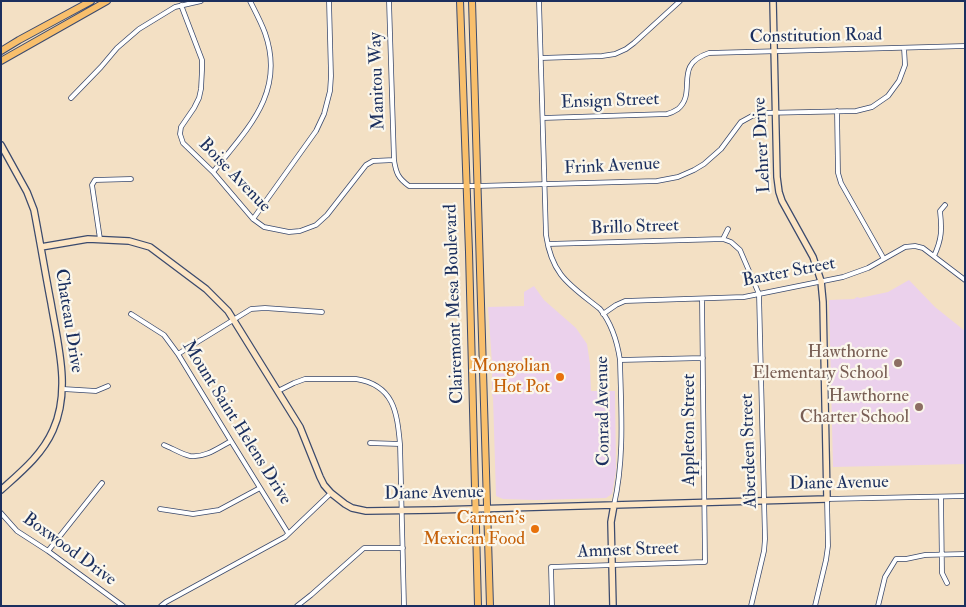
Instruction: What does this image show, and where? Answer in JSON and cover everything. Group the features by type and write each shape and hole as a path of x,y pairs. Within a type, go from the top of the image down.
{"main road":[{"path":"1,51 91,1"},
{"path":"1,61 107,1"},
{"name":"Clairemont Mesa Boulevard","path":"460,1 478,606"},
{"name":"Clairemont Mesa Boulevard","path":"472,1 490,606"}],"street":[{"path":"71,98 118,48 139,29 175,7 200,1"},
{"path":"212,172 261,108 270,80 271,63 265,32 250,1"},
{"path":"253,219 316,131 324,114 330,91 331,76 329,1"},
{"name":"Manitou Way","path":"389,1 394,160"},
{"name":"Conrad Avenue","path":"539,1 546,235 549,252 556,269 570,286 600,309 614,332 620,360 621,458 611,522 613,606"},
{"path":"541,58 614,54 634,43 680,1"},
{"name":"Lehrer Drive","path":"773,1 779,192 782,201 813,256 821,281 823,302 828,546 815,606"},
{"name":"Boise Avenue","path":"182,5 202,60 202,89 194,108 181,127 180,134 183,143 212,172 253,219 264,227 289,232 300,231 316,225 327,216 366,165 373,161 394,160"},
{"name":"Constitution Road","path":"686,82 687,72 693,61 709,53 965,46"},
{"name":"Frink Avenue","path":"394,160 396,173 409,186 657,181 678,177 704,164 721,149 741,122 752,116 763,113 856,111 872,107 888,96 900,81 904,65 904,48"},
{"name":"Ensign Street","path":"543,118 667,114 683,104 686,96 686,82"},
{"path":"837,111 838,173 841,183 884,259"},
{"name":"Chateau Drive","path":"1,145 27,192 34,210 61,363 63,390 58,416 46,444 28,466 1,490"},
{"path":"100,239 92,186 95,180 131,179"},
{"path":"934,256 942,236 940,211 945,205"},
{"path":"728,229 722,239 731,242 740,250 759,294"},
{"name":"Diane Avenue","path":"41,247 88,239 129,241 150,247 206,289 228,311 300,427 320,477 330,493 352,508 366,510 475,509 965,496"},
{"name":"Brillo Street","path":"548,244 722,239"},
{"name":"Baxter Street","path":"603,314 625,301 744,297 821,281 868,268 905,247 915,246 923,248 965,280"},
{"name":"Aberdeen Street","path":"751,606 766,539 759,294"},
{"name":"Appleton Street","path":"702,299 705,562"},
{"path":"178,354 251,309 265,308 322,312"},
{"name":"Mount Saint Helens Drive","path":"132,314 164,334 288,533"},
{"path":"620,360 703,358"},
{"path":"278,391 305,379 356,379 376,386 390,400 397,418 400,444 404,606"},
{"path":"63,390 96,391 108,386"},
{"path":"164,444 192,456 209,454 231,441"},
{"path":"370,443 400,444"},
{"path":"48,551 102,483"},
{"path":"160,509 193,514 219,510 260,488"},
{"path":"161,606 285,537 330,493"},
{"path":"941,496 942,573 947,583"},
{"name":"Boxwood Drive","path":"1,513 17,531 48,551 123,606"},
{"path":"298,606 364,548 402,548"},
{"path":"878,606 885,577 896,559 924,555 965,554"},
{"name":"Amnest Street","path":"552,606 551,567 705,562"}],"shaded area":[{"name":"Hawthorne Elementary School","path":"909,280 935,307 965,331 965,464 833,467 829,300 854,299 888,292"},
{"path":"534,286 544,300 576,328 587,344 591,391 615,391 616,471 612,494 606,498 536,500 503,499 496,496 492,363 488,307 524,306 524,292"}],"place":[{"name":"Hawthorne Elementary School","path":"898,363"},
{"name":"Mongolian Hot Pot","path":"560,377"},
{"name":"Hawthorne Charter School","path":"919,407"},
{"name":"Carmen's Mexican Food","path":"535,529"}]}
